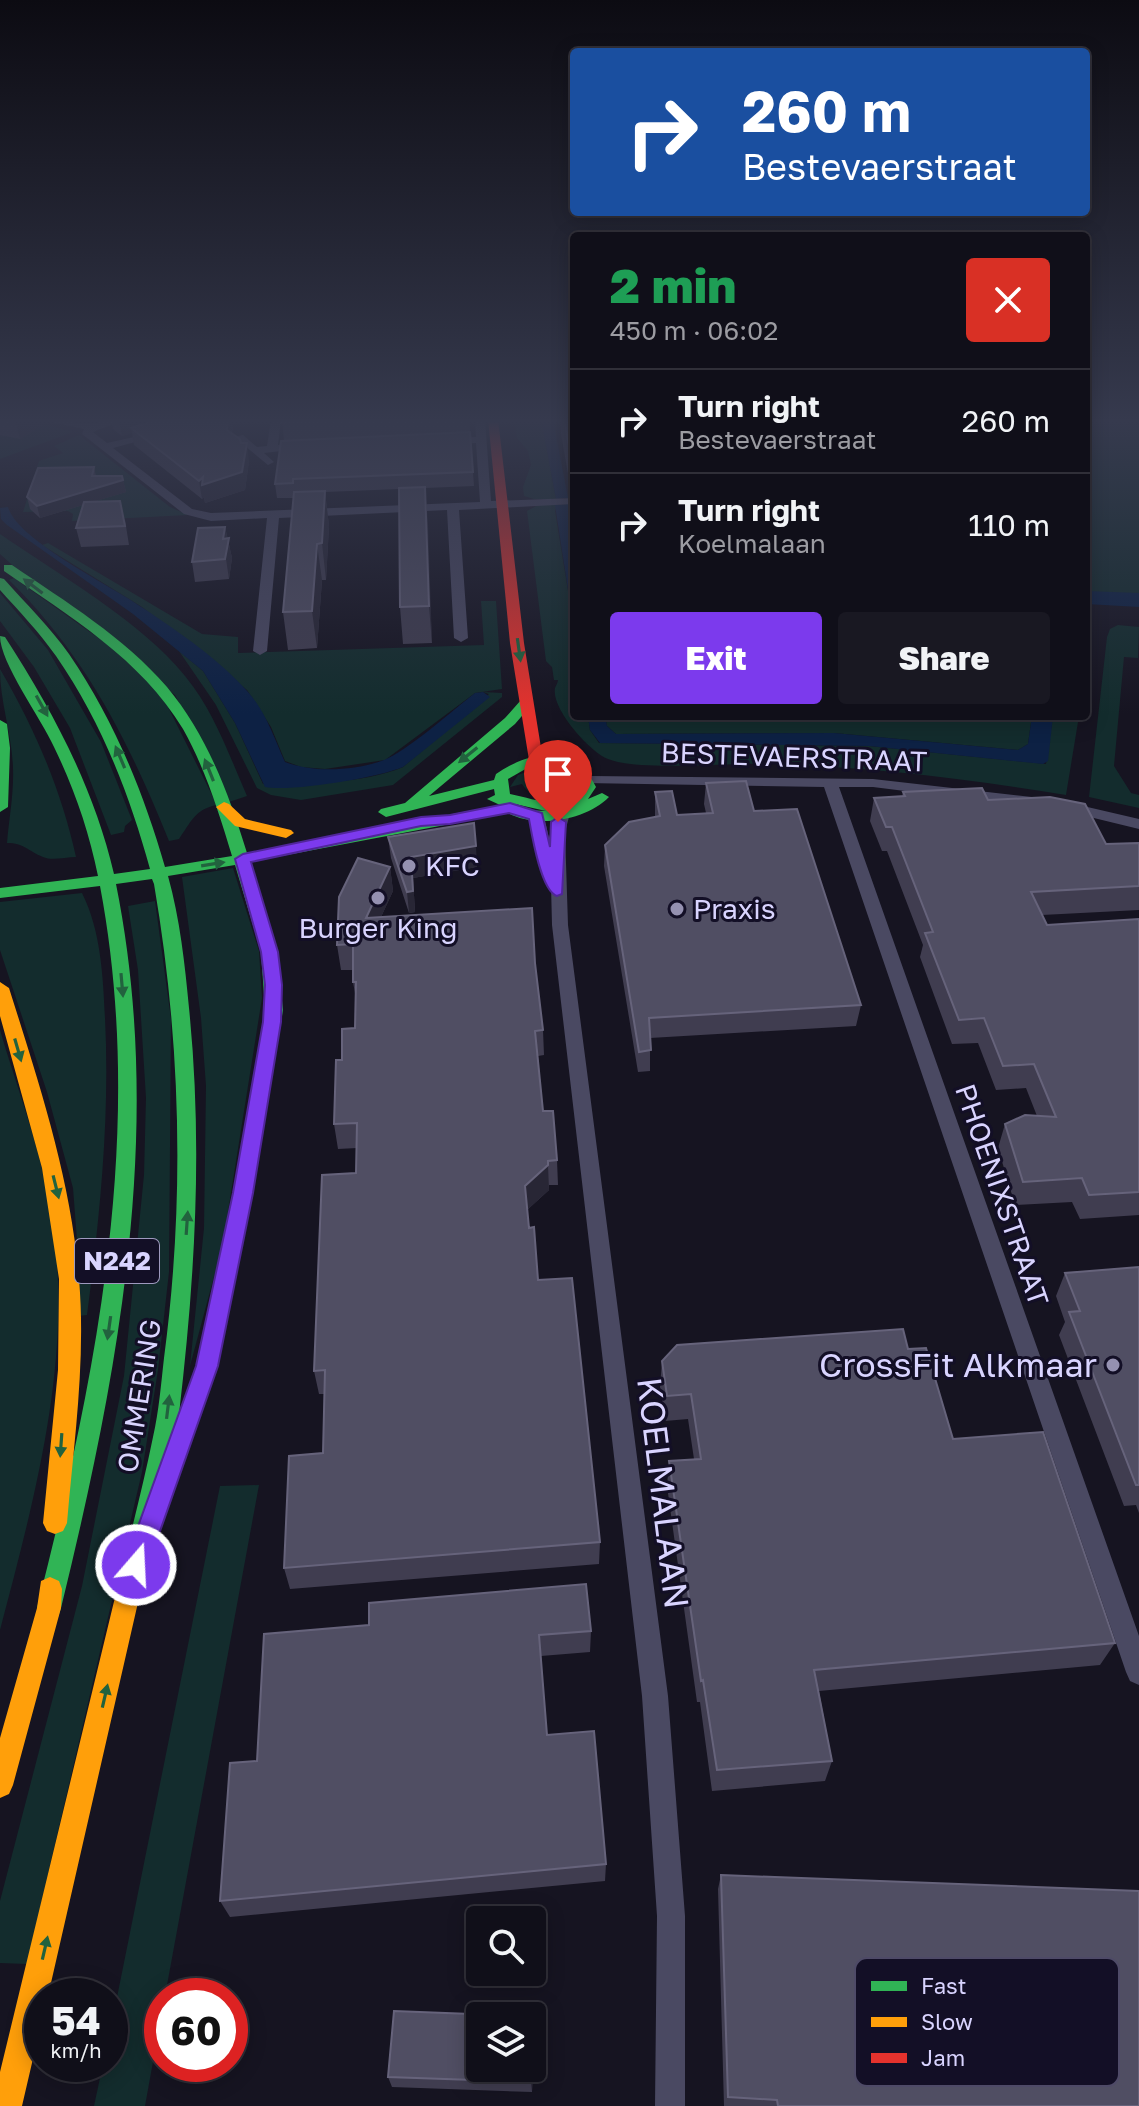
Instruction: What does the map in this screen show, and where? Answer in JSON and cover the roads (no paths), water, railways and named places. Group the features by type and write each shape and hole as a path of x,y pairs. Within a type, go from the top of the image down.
{"main road":[{"path":"503,517 526,703 544,760"},
{"path":"504,517 544,760"},
{"name":"N242","path":"0,563 142,667 186,722 240,851 269,952 274,985 272,1022 243,1193 207,1366 136,1565"},
{"name":"OMMERING","path":"0,582 53,643 89,698 116,748 147,830 166,898 178,959 188,1086 188,1211 182,1301 165,1435 7,2106"},
{"name":"OMMERING","path":"0,640 52,724 67,756 96,838 122,977 127,1067 126,1167 121,1222 114,1293 91,1434 49,1608 0,1785"},
{"path":"409,806 510,721 526,703"},
{"path":"0,724 3,748 0,807"},
{"path":"240,851 286,833 409,806 503,796 514,797 538,808 564,812 587,793 589,780 575,767 544,760 511,768 503,796"},
{"path":"0,893 421,821 442,810 503,796 536,816 588,809 602,797"},
{"path":"224,807 240,823 286,833"},
{"path":"0,878 80,877"},
{"name":"N242","path":"0,988 62,1211 70,1282 70,1326 49,1608"}],"street":[{"path":"260,651 273,517"},
{"path":"454,517 461,638"},
{"name":"BESTEVAERSTRAAT","path":"589,780 829,781 932,788 1061,806 1139,824"},
{"name":"PHOENIXSTRAAT","path":"829,781 1139,1672"},
{"path":"602,797 611,792 672,782"},
{"name":"KOELMALAAN","path":"564,812 557,832 557,891 655,1696 671,1916 670,2106"},
{"name":"KOELMALAAN","path":"536,816 542,848 557,891"}],"water":[{"path":"14,517 47,548 157,617 225,669 260,708 285,762 308,768 334,769 384,760 417,740 475,693 483,692 490,697 403,767 334,783 294,788 265,787 235,723 203,671 133,614 1,519"},
{"path":"557,517 570,517 570,602"},
{"path":"1090,591 1139,593 1139,607 1090,604"},
{"path":"589,720 606,720 607,726 616,734 834,733 1018,750 1028,744 1031,720 1053,720 1048,761 1043,764 869,746 600,743 590,730"}],"place":[{"name":"KFC","path":"409,866"},
{"name":"Burger King","path":"378,898"},
{"name":"Praxis","path":"677,909"},
{"name":"CrossFit Alkmaar","path":"1113,1365"}]}
